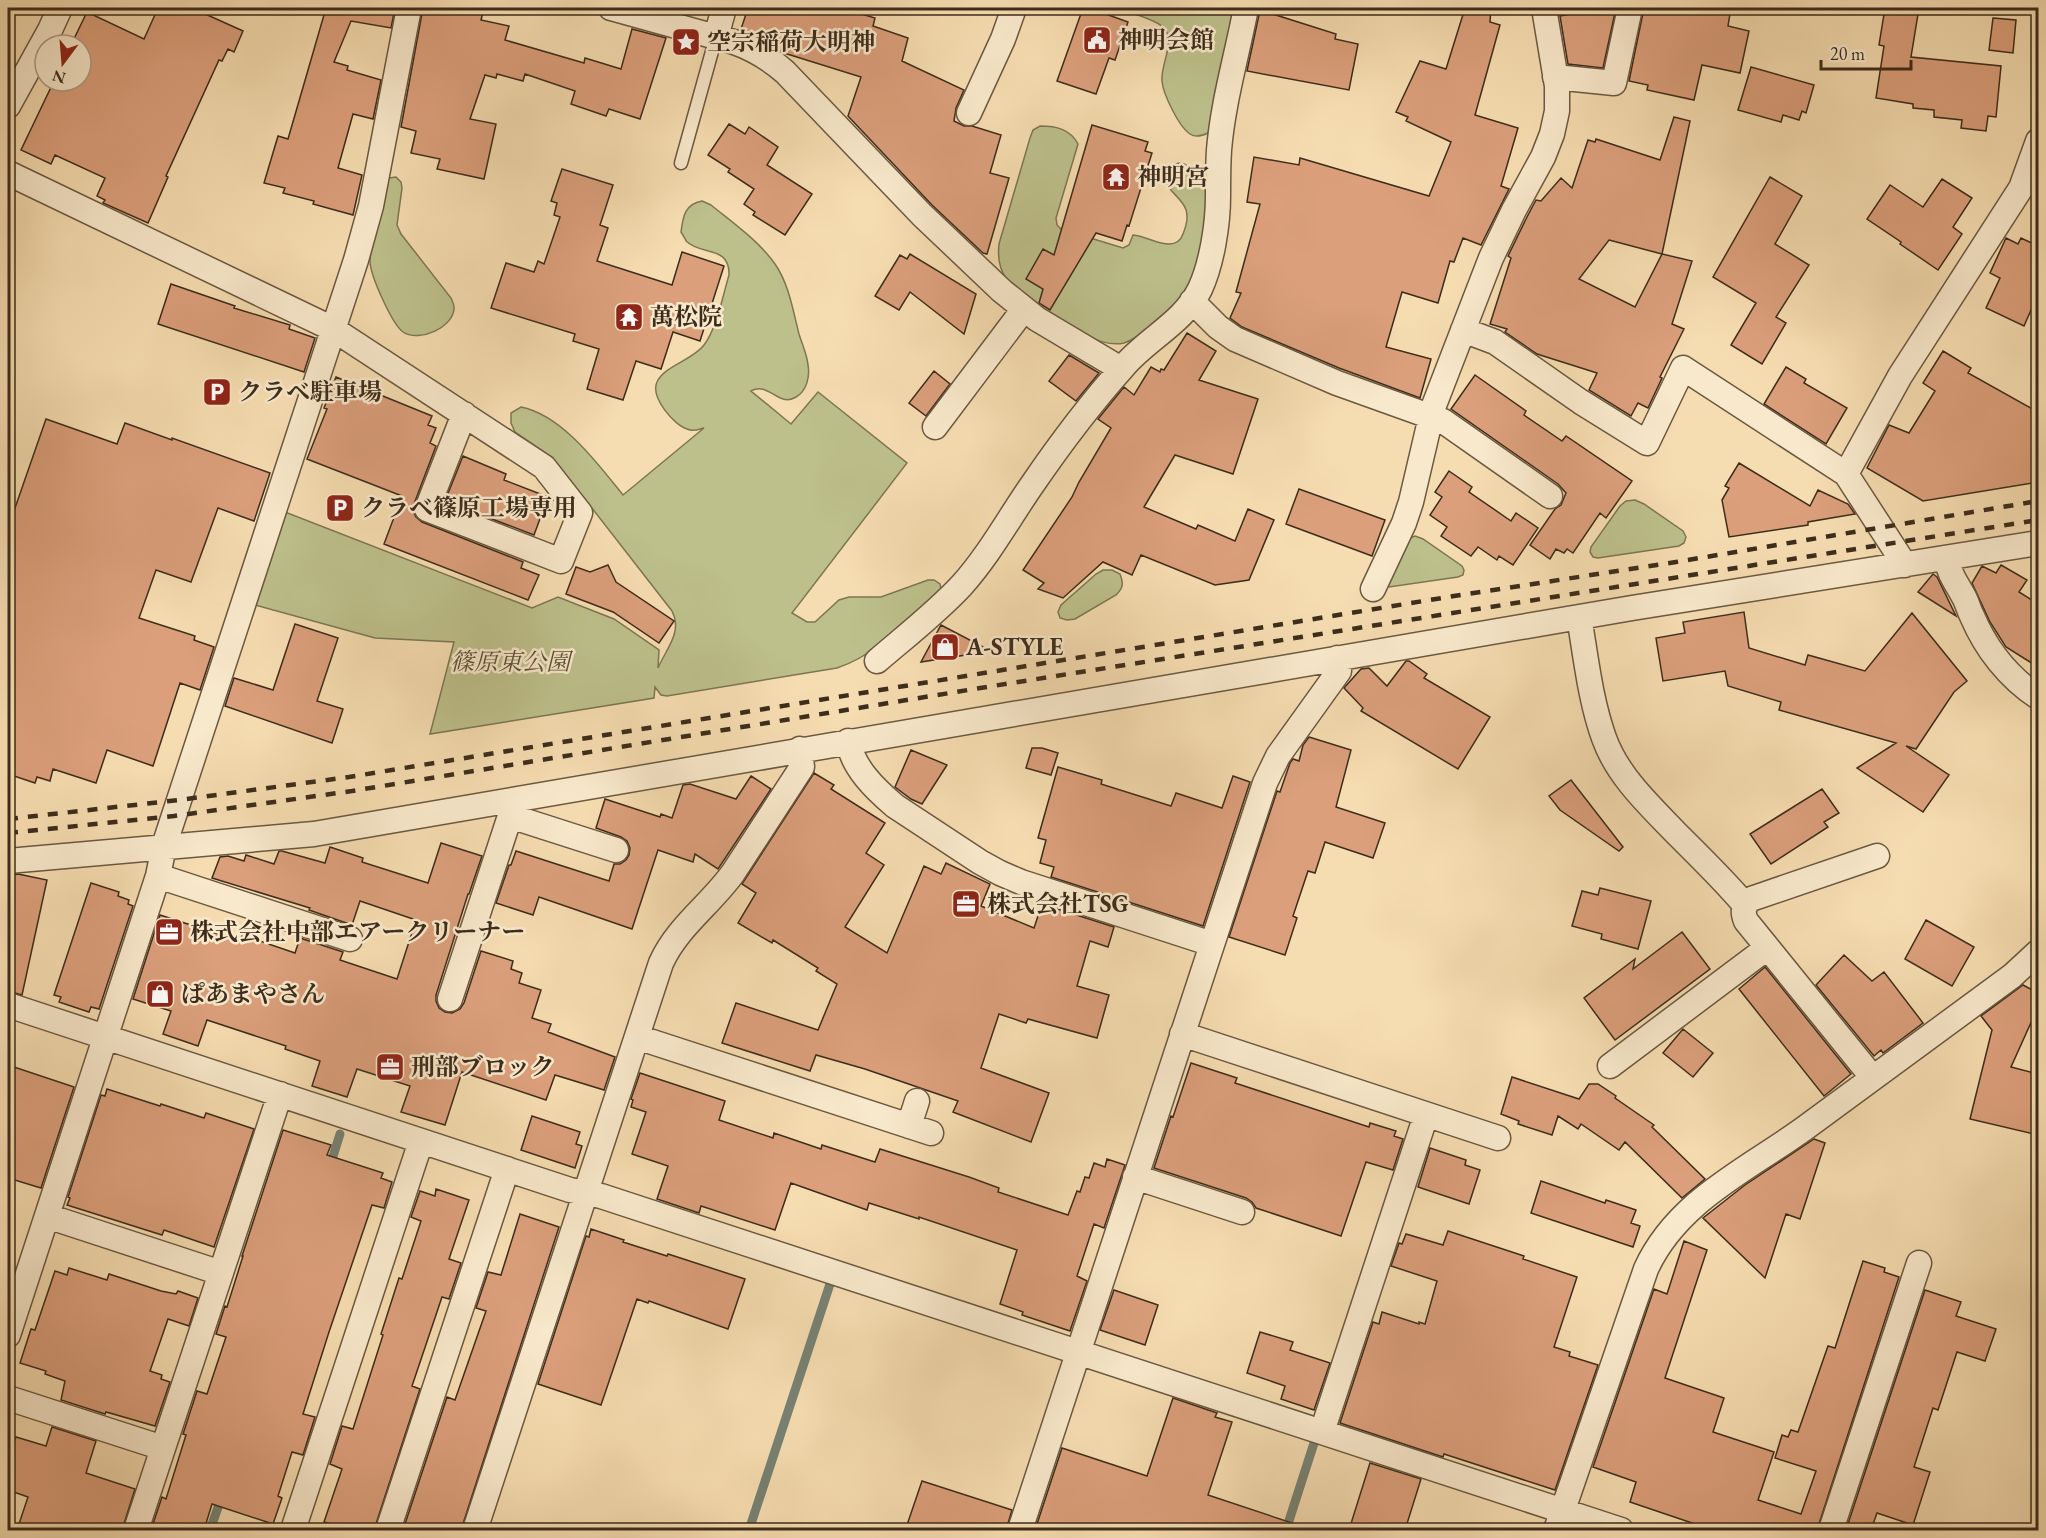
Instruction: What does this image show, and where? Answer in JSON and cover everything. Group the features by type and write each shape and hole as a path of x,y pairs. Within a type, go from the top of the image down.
{"street":[{"path":"8,106 60,8"},
{"path":"8,1335 158,876 164,846 366,224 409,8"},
{"path":"611,8 716,37 753,49 770,58 922,215 1002,291 1056,332 1121,369"},
{"path":"716,37 724,8"},
{"path":"969,113 1003,39 1014,8"},
{"path":"877,661 938,609 962,585 984,558 1068,436 1121,369 1146,344 1176,320 1200,290 1214,236 1219,150 1246,8"},
{"path":"1373,589 1396,543 1411,502 1431,417 1463,330 1502,233 1543,157 1552,134 1557,111 1555,76 1544,8"},
{"path":"1555,76 1614,83 1630,8"},
{"path":"1846,474 1900,376 2021,188 2038,141"},
{"path":"8,173 333,329 464,414 544,467 580,513 561,561 427,509 464,414"},
{"path":"1192,301 1218,327 1235,339 1337,383 1443,421 1550,496"},
{"path":"935,427 1024,309"},
{"path":"1463,330 1495,342 1581,402 1647,443 1683,368 1846,474 1905,565"},
{"path":"8,861 314,834 509,808 800,749 1579,617 2038,543"},
{"path":"1946,558 1950,575 1988,646 2016,680 2038,697"},
{"path":"1579,617 1594,702 1604,740 1623,774 1647,804 1745,904"},
{"path":"1020,1530 1271,769 1339,671 1337,658"},
{"path":"848,741 851,755 880,794 1000,873 1021,882 1212,944"},
{"path":"475,1530 661,963 669,946 734,873 802,767 800,749"},
{"path":"509,808 615,850"},
{"path":"450,999 509,808"},
{"path":"1873,1078 1767,948 1746,921 1743,913 1745,904 1751,899 1877,856"},
{"path":"158,876 350,939"},
{"path":"1610,1066 1767,948"},
{"path":"1559,1521 1646,1269 1656,1248 1670,1230 1703,1198 1802,1130 2012,976 2038,952"},
{"path":"8,1005 1322,1432 1559,1521 1621,1530"},
{"path":"1182,1034 1498,1138"},
{"path":"637,1037 932,1133"},
{"path":"136,1530 280,1095"},
{"path":"909,1126 917,1101"},
{"path":"1322,1432 1426,1115"},
{"path":"293,1530 421,1141"},
{"path":"388,1530 507,1169"},
{"path":"1136,1177 1242,1212"},
{"path":"46,1216 221,1273"},
{"path":"1831,1530 1918,1263"},
{"path":"8,1398 163,1448"}],"lane":[{"path":"681,163 716,37"}],"green space":[{"path":"1115,8 1235,8 1208,133 1199,136 1190,134 1181,125 1168,102 1162,81 1168,46 1167,32 1159,24 1147,18"},
{"path":"1040,126 1062,129 1078,144 1056,218 1057,225 1061,229 1123,248 1129,245 1133,235 1164,244 1174,243 1182,236 1187,214 1181,201 1167,185 1163,177 1165,171 1179,163 1194,168 1205,179 1207,189 1204,230 1197,266 1192,278 1171,310 1128,342 1114,344 1103,342 1069,327 1016,289 1000,267 999,244 1030,138 1033,130"},
{"path":"396,177 401,182 402,188 397,225 401,234 451,298 454,306 453,314 443,327 418,336 403,332 393,320 382,299 370,261 386,184 389,178"},
{"name":"篠原東公園","path":"702,201 711,205 745,233 775,264 787,289 807,357 809,369 807,383 796,397 784,399 763,389 751,391 791,424 818,392 907,463 792,613 807,622 815,622 839,600 849,597 881,597 928,580 934,580 940,584 941,589 938,593 903,626 865,655 837,668 667,696 661,695 655,687 654,698 430,734 454,642 375,638 255,605 285,512 532,608 558,597 614,619 659,650 658,668 675,633 676,626 672,611 553,458 515,432 511,423 511,413 521,407 536,412 565,430 623,495 704,428 690,430 676,422 664,410 656,388 661,376 693,355 709,338 729,275 725,259 714,252 692,246 681,232 688,208"},
{"path":"1635,500 1683,531 1686,537 1684,543 1679,546 1593,557 1590,552 1591,547 1620,506 1626,501"},
{"path":"1415,536 1462,566 1463,575 1389,587 1387,583 1410,538"},
{"path":"1103,570 1112,570 1120,574 1122,586 1116,595 1075,619 1060,618 1058,612 1061,605"}],"building":[{"path":"158,8 192,8 243,31 234,52 228,49 222,61 219,60 166,176 168,177 148,223 103,203 105,200 97,196 105,178 55,155 51,164 21,150 48,93 93,93 93,33 77,33 87,12 144,39"},
{"path":"326,8 395,8 391,28 351,21 334,62 348,66 347,70 381,80 373,119 353,114 338,168 362,175 353,215 313,204 314,201 283,193 285,188 264,183 278,136 288,139"},
{"path":"423,8 484,8 481,20 509,26 505,40 584,63 585,58 621,69 632,29 666,38 640,119 609,109 606,116 571,104 575,91 525,74 523,81 497,74 496,78 485,75 470,119 496,124 484,179 437,169 440,159 411,153 416,131 401,127"},
{"path":"748,8 841,8 875,18 873,26 908,38 902,61 964,90 956,108 954,121 964,126 972,126 1001,135 990,173 1009,178 987,254 983,253 932,205 848,116 861,77 784,53 766,41 767,39 741,29"},
{"name":"神明会館","path":"1083,8 1128,22 1115,60 1109,58 1096,94 1057,81"},
{"path":"1465,8 1491,8 1490,22 1500,25 1475,115 1518,128 1501,186 1509,189 1481,245 1463,238 1454,262 1450,261 1438,303 1402,292 1386,347 1431,359 1420,398 1339,368 1242,327 1230,318 1241,293 1236,292 1260,204 1247,202 1254,157 1299,165 1300,158 1429,196 1451,142 1406,121 1408,117 1396,112 1420,61 1446,69"},
{"path":"1616,8 1603,68 1568,64 1560,16"},
{"path":"1644,8 1731,8 1728,26 1749,31 1740,73 1702,65 1694,100 1647,90 1648,85 1629,81"},
{"path":"1885,8 1919,8 1911,57 2001,66 1996,117 1988,116 1986,131 1961,128 1962,120 1934,117 1934,110 1913,108 1913,104 1876,98 1884,46 1879,45"},
{"path":"1260,10 1336,34 1335,39 1358,44 1349,90 1247,71"},
{"path":"1993,18 2016,20 2013,53 1989,50"},
{"path":"1751,67 1814,85 1806,113 1802,111 1799,120 1783,115 1781,122 1738,110"},
{"path":"1674,117 1690,121 1662,254 1692,261 1672,324 1684,329 1660,377 1662,378 1648,408 1638,403 1631,416 1589,390 1597,373 1537,354 1505,332 1507,329 1490,324 1511,258 1508,256 1536,200 1541,201 1561,178 1572,188 1588,140 1595,142 1596,139 1660,160","holes":["1609,240 1662,254 1635,307 1579,279"]},
{"path":"729,124 745,134 749,127 778,147 767,165 812,194 785,235 753,215 755,212 744,204 754,189 728,172 730,169 708,155"},
{"path":"1092,125 1148,142 1145,151 1152,153 1122,241 1096,233 1050,310 1039,303 1043,289 1026,279 1043,249 1054,255"},
{"path":"562,169 613,185 600,225 608,228 597,261 672,285 682,252 724,266 700,341 673,332 661,369 636,361 623,400 587,389 599,349 573,341 575,334 491,308 506,263 534,272 538,261 544,264 560,217 554,215 557,203 551,201"},
{"path":"1770,177 1802,196 1775,244 1809,265 1776,317 1786,323 1762,364 1731,345 1756,303 1713,277"},
{"path":"1942,179 1972,198 1953,227 1962,234 1938,270 1867,219 1890,185 1923,207"},
{"path":"2006,238 2018,244 2021,238 2038,246 2038,294 2024,326 1986,308 2000,278 1990,273"},
{"path":"910,254 976,294 964,334 910,292 899,310 875,296 900,255 907,259"},
{"path":"171,284 235,306 234,308 290,325 289,329 315,338 304,372 158,324"},
{"path":"1187,333 1216,351 1199,380 1258,399 1233,474 1175,455 1144,507 1196,529 1198,525 1235,541 1248,509 1274,520 1249,580 1215,585 1141,555 1132,575 1103,562 1063,598 1038,589 1044,583 1023,570 1072,497 1111,428 1098,419 1124,387 1134,395 1151,367 1160,372 1161,369 1164,370"},
{"path":"1943,351 1971,368 1968,373 2038,412 2038,482 1923,501 1867,468 1889,425 1909,433 1935,391 1923,383"},
{"path":"1069,355 1099,373 1076,401 1049,381"},
{"path":"1786,367 1806,379 1804,383 1847,408 1826,444 1764,404"},
{"path":"934,371 950,384 926,416 909,403"},
{"path":"1475,375 1526,411 1524,415 1562,441 1566,436 1632,481 1606,518 1600,513 1573,553 1567,549 1564,553 1556,549 1550,559 1530,545 1555,509 1561,505 1566,493 1558,484 1451,409"},
{"path":"336,377 432,416 428,425 436,428 430,443 436,446 414,504 413,511 416,517 422,522 523,562 521,568 539,575 528,600 384,544 402,496 307,459 327,409 324,408"},
{"path":"46,419 117,444 125,423 270,473 254,521 218,508 191,582 156,570 139,618 195,636 194,640 214,647 200,690 180,683 153,766 107,750 96,783 53,769 50,781 37,777 35,783 8,774 8,528"},
{"path":"463,456 506,474 504,480 548,497 534,535 445,501"},
{"path":"1739,463 1810,506 1818,490 1848,504 1855,514 1808,522 1808,525 1729,537 1722,500 1729,488 1725,486"},
{"path":"1449,471 1472,487 1469,492 1511,521 1516,513 1538,528 1513,565 1499,556 1497,560 1478,547 1471,556 1441,536 1447,527 1430,515 1442,497 1435,492"},
{"path":"1299,489 1385,520 1372,556 1286,524"},
{"path":"608,565 616,582 674,621 659,643 613,612 566,594 576,567 590,572"},
{"path":"2001,565 2027,580 2019,592 2038,604 2038,667 2006,647 1990,622 1972,583 1982,566 1996,573"},
{"path":"1933,574 1937,577 1956,616 1918,592"},
{"path":"1744,612 1749,648 1805,665 1808,655 1865,671 1912,613 1967,681 1954,692 1916,749 1906,746 1949,775 1923,812 1857,768 1896,743 1779,710 1781,702 1728,686 1725,671 1663,681 1656,638 1685,633 1683,622"},
{"path":"295,624 338,638 317,701 343,709 332,743 225,706 234,678 273,690"},
{"name":"A-STYLE","path":"941,625 991,651 921,662"},
{"path":"1406,661 1427,674 1424,678 1490,717 1458,769 1361,711 1363,708 1344,688 1361,669 1369,668 1387,686"},
{"path":"1309,737 1351,750 1336,807 1385,823 1373,858 1325,842 1315,873 1308,871 1293,916 1297,918 1285,955 1229,937 1277,791 1280,792 1290,763 1293,759 1299,761 1303,745"},
{"path":"1032,748 1042,748 1058,753 1051,775 1026,768"},
{"path":"911,750 947,765 922,804 895,787"},
{"path":"1058,767 1102,780 1101,784 1171,806 1176,793 1222,808 1233,776 1250,782 1203,926 1051,877 1054,867 1040,863 1046,840 1038,838"},
{"path":"814,773 834,785 831,789 885,823 866,853 884,865 845,927 887,953 924,866 941,874 946,863 990,884 981,906 1034,928 1042,904 1114,927 1108,947 1090,941 1077,986 1109,995 1097,1038 1028,1019 1026,1023 999,1014 981,1068 1049,1093 1031,1142 953,1112 958,1101 865,1069 816,1055 810,1071 722,1043 736,1003 818,1030 837,984 816,971 818,968 773,940 772,943 738,923 756,893 742,884"},
{"path":"751,776 771,789 718,869 695,854 693,862 658,850 632,929 539,897 533,915 496,903 516,851 609,881 614,864 620,864 626,860 630,848 627,841 621,837 596,828 605,799 660,817 661,814 672,818 683,785 690,784 736,799"},
{"path":"1571,780 1623,847 1619,851 1560,810 1549,796"},
{"path":"1822,789 1839,813 1824,822 1828,827 1771,864 1750,834"},
{"path":"441,843 482,856 436,995 439,1008 452,1013 460,1009 481,951 513,961 511,969 522,973 519,983 541,990 532,1018 551,1024 548,1032 615,1057 604,1090 555,1075 546,1100 462,1072 445,1125 401,1112 410,1086 357,1069 347,1097 312,1086 320,1061 285,1049 286,1046 207,1020 198,1046 163,1034 171,1011 133,999 160,915 240,941 242,935 295,953 300,938 343,952 340,960 397,979 416,920 360,901 352,925 309,910 310,908 212,878 220,857 228,856 244,861 246,855 274,864 279,851 282,851 325,863 330,847 363,858 362,862 428,883"},
{"path":"18,874 47,880 22,995 8,991 8,875"},
{"path":"91,883 119,892 118,896 129,900 128,904 133,906 99,1009 91,1007 89,1012 59,1002 61,997 54,995"},
{"path":"1600,888 1651,901 1638,949 1601,939 1602,934 1572,926 1582,891 1598,895"},
{"path":"1926,920 1974,947 1952,986 1905,959"},
{"path":"1682,932 1710,969 1615,1040 1584,998 1635,959 1633,969"},
{"path":"1844,955 1872,981 1884,972 1923,1023 1883,1053 1881,1050 1874,1056 1816,985"},
{"path":"1765,967 1851,1074 1824,1096 1739,989"},
{"path":"2023,985 2038,993 2038,1007 2011,1067 2038,1074 2038,1135 1970,1119 1992,1030 1981,1016"},
{"path":"1683,1029 1713,1053 1693,1077 1663,1053"},
{"path":"1191,1063 1237,1078 1235,1083 1369,1127 1370,1123 1396,1131 1394,1136 1403,1139 1393,1170 1366,1162 1341,1236 1256,1208 1246,1198 1154,1168"},
{"path":"8,1065 74,1087 41,1188 8,1178"},
{"path":"640,1073 725,1101 719,1120 773,1138 774,1133 821,1149 822,1145 875,1162 880,1149 969,1177 999,1188 998,1192 1068,1215 1077,1191 1080,1192 1085,1177 1089,1178 1094,1163 1105,1167 1107,1159 1125,1165 1104,1228 1094,1224 1077,1276 1087,1281 1070,1331 1022,1315 1023,1312 1000,1304 1017,1250 919,1217 919,1219 869,1203 867,1210 791,1183 775,1230 701,1206 699,1213 657,1199 668,1166 632,1154 646,1112 631,1107 633,1100 631,1099"},
{"path":"1512,1077 1579,1099 1589,1084 1598,1084 1654,1125 1652,1127 1705,1179 1682,1198 1625,1142 1619,1150 1581,1124 1578,1129 1558,1116 1552,1135 1518,1124 1519,1121 1501,1114"},
{"path":"107,1089 204,1118 206,1113 254,1129 214,1247 164,1230 162,1235 67,1205 101,1095 105,1096"},
{"path":"532,1116 580,1132 576,1144 582,1146 575,1168 521,1150"},
{"path":"283,1130 331,1145 327,1155 383,1173 381,1178 392,1182 384,1208 372,1205 329,1332 303,1414 315,1417 303,1455 292,1452 278,1496 282,1498 273,1524 212,1504 204,1530 151,1530 162,1497 166,1499 197,1391 207,1394 226,1337 216,1334 225,1306 227,1307"},
{"path":"1814,1139 1825,1143 1800,1219 1786,1214 1765,1278 1703,1218 1745,1185"},
{"path":"1430,1148 1466,1160 1465,1165 1480,1170 1469,1204 1418,1187"},
{"path":"1541,1181 1605,1203 1606,1200 1636,1210 1631,1223 1640,1226 1633,1247 1531,1213"},
{"path":"436,1189 469,1200 449,1259 461,1263 449,1299 442,1297 412,1386 420,1389 374,1530 329,1530 331,1524 324,1522 342,1469 330,1464 342,1426 353,1429 399,1278 402,1279 421,1221 411,1217 420,1191 435,1196"},
{"path":"520,1214 559,1227 461,1530 403,1530 447,1397 455,1400 486,1311 476,1308 488,1272 501,1275"},
{"path":"591,1229 624,1240 623,1242 745,1279 728,1329 649,1301 648,1303 637,1299 601,1405 538,1384 586,1236 589,1237"},
{"path":"1448,1231 1524,1256 1523,1259 1577,1277 1554,1347 1570,1352 1569,1356 1598,1365 1555,1490 1444,1454 1443,1457 1340,1423 1373,1322 1379,1324 1382,1312 1425,1324 1437,1281 1391,1266 1399,1243 1402,1244 1406,1234 1443,1245"},
{"path":"1684,1241 1707,1250 1665,1378 1724,1398 1713,1432 1774,1452 1758,1500 1801,1514 1816,1471 1775,1458 1782,1435 1788,1437 1791,1430 1798,1432 1828,1346 1835,1348 1863,1261 1885,1268 1884,1272 1899,1277 1817,1530 1693,1530 1695,1524 1630,1502 1636,1482 1593,1467 1654,1289 1667,1294"},
{"path":"69,1268 107,1280 109,1274 161,1291 176,1294 178,1291 198,1298 189,1326 168,1319 150,1371 162,1375 161,1379 170,1382 155,1426 61,1400 65,1381 45,1374 46,1371 20,1363 31,1329 35,1330 55,1271 67,1275"},
{"path":"1114,1290 1158,1305 1145,1345 1100,1330"},
{"path":"1925,1290 1961,1302 1956,1316 1996,1329 1985,1361 1957,1352 1938,1410 1933,1408 1914,1467 1930,1472 1913,1525 1877,1513 1871,1530 1846,1530"},
{"path":"1260,1332 1293,1342 1290,1350 1330,1363 1314,1410 1281,1399 1285,1386 1247,1373"},
{"path":"1173,1398 1217,1413 1215,1417 1232,1422 1208,1495 1301,1526 1300,1530 1035,1530 1062,1448 1147,1476"},
{"path":"52,1427 96,1441 86,1473 135,1489 122,1530 17,1530 28,1497 8,1490 8,1440 14,1442 16,1437 46,1446"},
{"path":"1370,1463 1421,1479 1405,1530 1349,1530"},
{"path":"922,1481 1012,1510 1006,1530 925,1530 907,1525"}],"waterway":[{"path":"330,1166 340,1134"},
{"path":"749,1530 831,1281"},
{"path":"1286,1530 1315,1440"},
{"path":"210,1530 222,1496"}],"railway":[{"path":"8,819 179,800 349,777 1448,597 1676,562 2038,501"},
{"path":"8,833 174,816 352,791 974,689 2038,520"}],"place":[{"name":"神明会館","path":"1097,40"},
{"name":"空宗稲荷大明神","path":"686,42"},
{"name":"神明宮","path":"1116,177"},
{"name":"萬松院","path":"629,317"},
{"name":"クラベ駐車場","path":"217,392"},
{"name":"クラベ篠原工場専用","path":"340,508"},
{"name":"A-STYLE","path":"945,647"},
{"name":"株式会社TSG","path":"966,904"},
{"name":"株式会社中部エアークリーナー","path":"169,932"},
{"name":"ぱあまやさん","path":"160,994"},
{"name":"刑部ブロック","path":"390,1067"}]}
